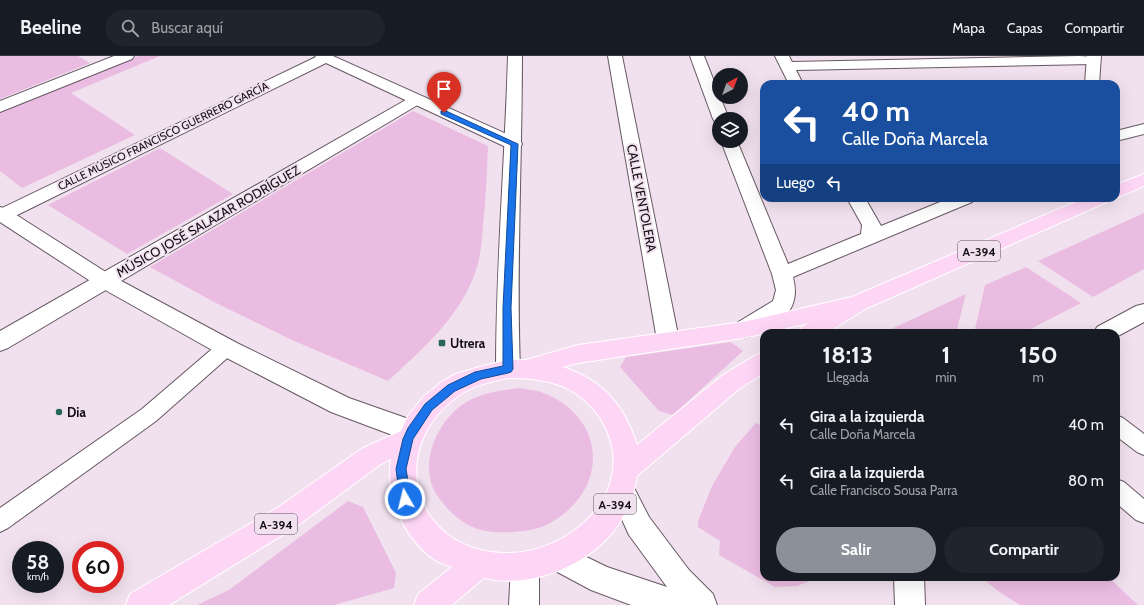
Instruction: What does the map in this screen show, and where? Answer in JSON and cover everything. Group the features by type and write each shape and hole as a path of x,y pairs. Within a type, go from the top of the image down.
{"main road":[{"path":"1120,190 1144,180"},
{"name":"A-394","path":"817,329 858,304 1092,202"},
{"name":"A-394","path":"519,369 556,374 580,384 600,400 616,420 625,444 624,480 608,517 586,541 558,557 525,566 501,567 479,564 445,550 420,528 405,499 401,469 410,435 429,407 452,388 479,375 519,369 578,354 743,330 858,304"},
{"name":"A-394","path":"624,480 731,382 760,364"},
{"name":"A-394","path":"141,605 287,517 372,456 410,435"},
{"path":"429,605 479,564"}],"street":[{"path":"0,107 127,56"},
{"path":"515,56 514,144 507,308 519,369"},
{"name":"CALLE VENTOLERA","path":"615,56 668,340"},
{"path":"697,56 718,112"},
{"path":"324,57 514,144"},
{"name":"CALLE MÚSICO FRANCISCO GUERRERO GARCÍA","path":"1,215 324,57"},
{"path":"794,80 784,61 1093,58 1092,80"},
{"name":"MÚSICO JOSÉ SALAZAR RODRÍGUEZ","path":"0,342 416,100"},
{"path":"1120,135 1144,129"},
{"path":"732,148 782,274 786,290 782,305 743,330"},
{"path":"858,202 870,225 870,236"},
{"path":"782,274 870,236 956,202"},
{"path":"1,215 105,281 226,348 340,405 410,435"},
{"path":"1112,329 1144,312"},
{"path":"624,480 639,526 679,580 702,605"},
{"path":"558,557 600,580 674,605"},
{"path":"524,605 525,566"},
{"path":"909,581 910,605"}],"lane":[{"path":"0,521 149,415 226,348"},
{"path":"1120,427 1143,445"},
{"path":"1120,492 1144,512"}],"shaded area":[{"path":"0,56 78,56 90,63 0,99"},
{"path":"138,56 160,56 71,93 135,135 22,188 0,171 0,112"},
{"path":"413,111 488,146 482,241 477,267 471,284 452,315 428,343 388,381 292,340 214,302 150,267"},
{"path":"160,148 233,194 127,254 48,205"},
{"path":"1144,213 1144,269 1093,297 1038,261"},
{"path":"1026,267 1081,303 1031,329 975,329 985,285"},
{"path":"966,294 957,329 892,329"},
{"path":"731,342 743,351 673,415 659,411 620,367 626,357"},
{"path":"520,388 546,394 566,405 580,419 589,436 593,454 591,472 585,489 573,506 545,526 518,532 480,530 468,525 453,514 435,492 430,476 429,463 431,450 442,426 450,416 470,400 488,393"},
{"path":"756,423 760,425 760,578 719,555 720,541 698,527 698,521 712,486 735,447"},
{"path":"348,501 363,507 396,573 394,588 334,605 197,605 229,590"},
{"path":"764,581 809,581 797,586 775,587"},
{"path":"986,581 1112,581 1138,605 1020,605"}],"place":[{"name":"Utrera","path":"442,343"},
{"name":"Dia","path":"59,412"}],"route":[{"path":"405,499 401,469 408,439 429,407 452,388 479,375 508,369 507,308 514,144 444,113"}]}
